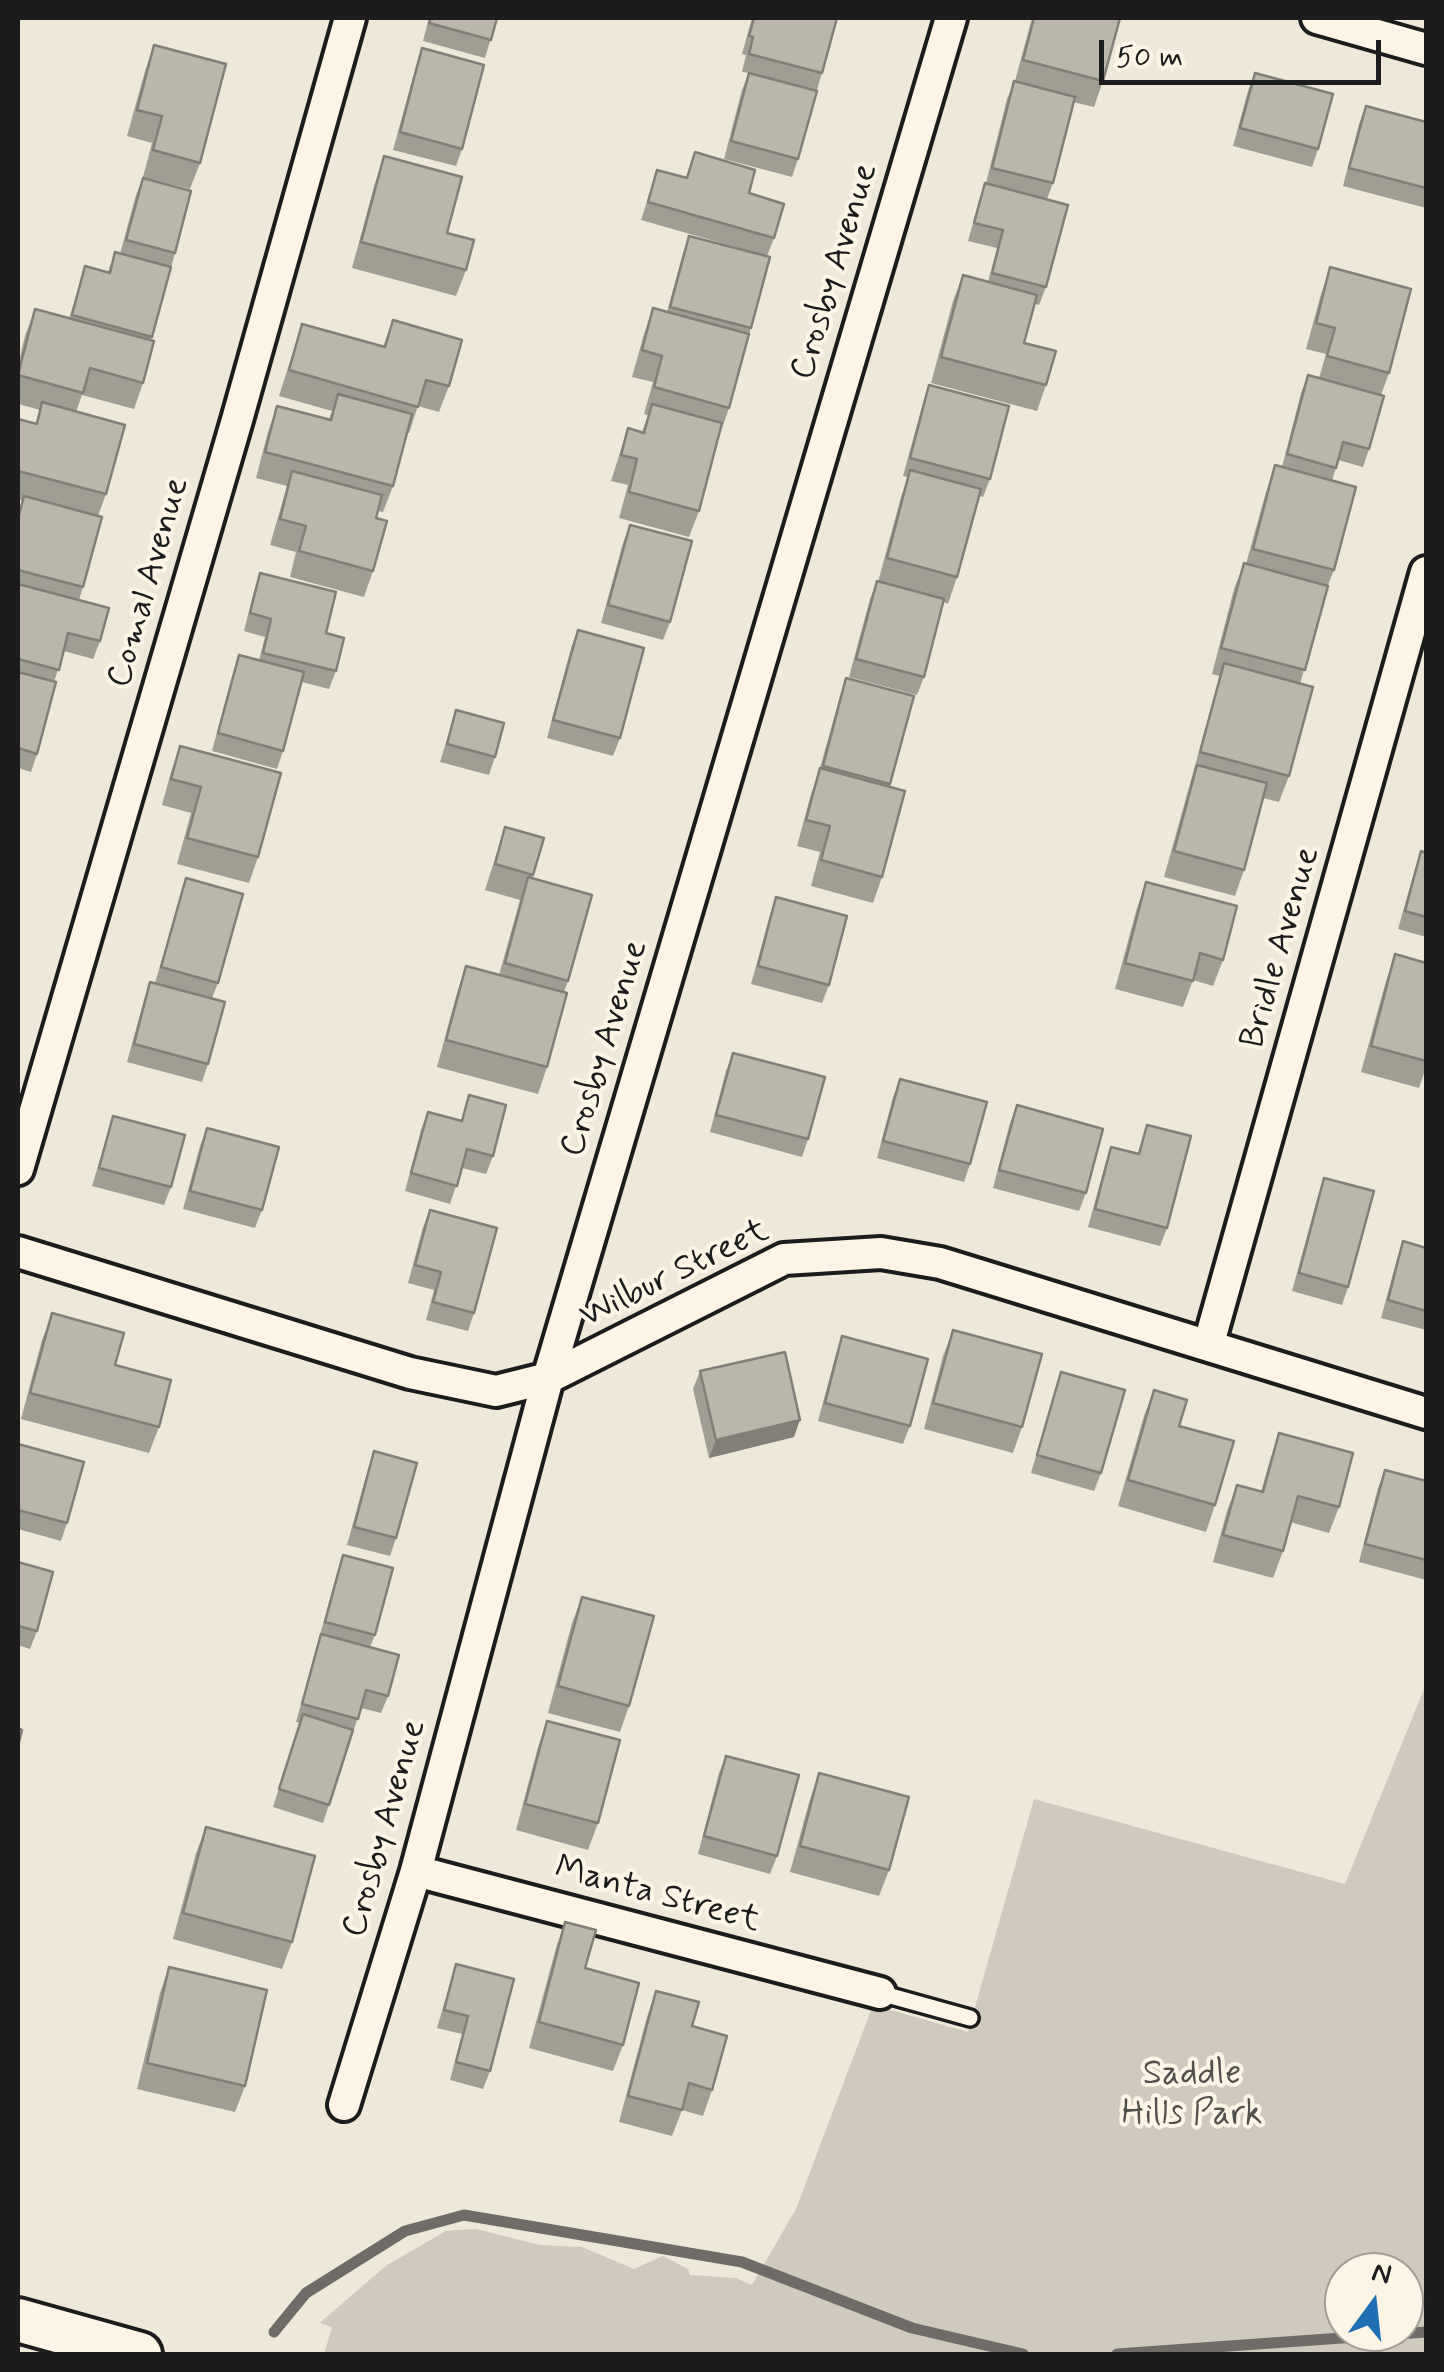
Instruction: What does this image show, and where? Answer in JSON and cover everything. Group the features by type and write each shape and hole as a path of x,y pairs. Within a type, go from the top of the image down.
{"main road":[{"path":"18,2320 140,2354"}],"street":[{"name":"Comal Avenue","path":"18,1168 238,420 350,18"},
{"name":"Crosby Avenue","path":"344,2105 416,1871 548,1378 951,18"},
{"path":"1317,18 1426,49"},
{"name":"Bridle Avenue","path":"1210,1343 1426,572"},
{"name":"Wilbur Street","path":"18,1252 450,1383 496,1391 548,1378 784,1258 881,1253 940,1262 1426,1413"},
{"name":"Manta Street","path":"416,1871 880,1993"}],"lane":[{"path":"880,1993 970,2018"}],"green space":[{"name":"Saddle Hills Park","path":"1426,1684 1426,2354 324,2354 332,2327 320,2323 387,2265 446,2231 476,2229 540,2245 582,2247 634,2269 663,2256 688,2269 690,2275 736,2278 752,2285 796,2209 873,2005 968,2032 1034,1799 1345,1884"}],"building":[{"path":"431,18 497,18 491,40 429,23"},
{"path":"754,18 837,18 822,73 749,54"},
{"path":"1034,18 1120,18 1103,81 1023,60"},
{"path":"154,45 226,64 200,163 153,150 162,116 137,110"},
{"path":"422,48 484,65 462,149 400,132"},
{"path":"749,73 817,91 798,159 731,141"},
{"path":"1255,73 1333,94 1318,149 1240,128"},
{"path":"1014,81 1075,97 1053,183 992,168"},
{"path":"1366,106 1426,122 1426,188 1349,168"},
{"path":"695,152 755,170 749,193 784,204 774,238 648,202 657,170 687,178"},
{"path":"384,156 462,177 447,233 474,240 466,270 361,242"},
{"path":"143,178 191,191 175,253 126,240"},
{"path":"985,183 1068,205 1046,287 992,273 1003,230 974,223"},
{"path":"689,236 770,257 751,328 670,307"},
{"path":"115,252 171,267 152,337 72,315 85,266 110,273"},
{"path":"1330,267 1411,289 1389,373 1327,356 1335,328 1316,323"},
{"path":"963,275 1037,295 1024,343 1056,351 1046,385 941,357"},
{"path":"653,308 749,334 729,408 654,387 662,356 642,350"},
{"path":"35,309 154,341 143,383 90,368 83,393 18,375"},
{"path":"393,320 462,340 449,386 426,380 418,407 289,370 302,324 385,347"},
{"path":"1308,375 1384,396 1369,449 1343,442 1336,468 1287,454"},
{"path":"929,385 1009,406 990,479 910,458"},
{"path":"338,394 412,414 393,486 265,452 277,406 331,420"},
{"path":"42,402 125,425 106,494 18,471 18,419 37,424"},
{"path":"652,404 722,423 699,511 629,492 637,459 621,455 628,428 644,433"},
{"path":"1275,465 1356,487 1334,570 1253,549"},
{"path":"910,470 981,489 957,577 887,558"},
{"path":"292,471 382,495 376,518 387,521 373,571 299,551 306,526 280,519"},
{"path":"24,496 102,517 83,587 18,570 18,519"},
{"path":"630,525 692,541 670,622 608,605"},
{"path":"1244,563 1328,586 1305,670 1221,648"},
{"path":"260,573 336,592 326,633 344,638 336,671 263,653 271,619 250,613"},
{"path":"877,581 944,599 924,677 856,659"},
{"path":"18,584 109,608 100,641 68,633 59,670 18,659"},
{"path":"578,630 644,648 620,738 553,720"},
{"path":"239,655 304,672 283,751 218,733"},
{"path":"1224,663 1313,687 1289,776 1200,752"},
{"path":"18,672 56,682 37,754 18,748"},
{"path":"846,678 914,696 890,784 823,766"},
{"path":"456,710 504,723 495,757 447,744"},
{"path":"180,746 281,773 258,857 187,838 201,787 171,779"},
{"path":"1197,765 1267,783 1244,870 1174,851"},
{"path":"820,768 905,791 882,877 821,860 830,826 806,820"},
{"path":"505,827 544,838 533,875 495,864"},
{"path":"1421,851 1426,853 1426,917 1405,911"},
{"path":"528,877 592,895 568,981 505,963"},
{"path":"186,878 243,894 218,983 161,967"},
{"path":"1146,882 1237,906 1223,960 1200,953 1193,981 1125,963"},
{"path":"776,897 847,916 829,985 758,966"},
{"path":"1395,954 1426,963 1426,1061 1371,1046"},
{"path":"466,966 567,993 547,1067 446,1040"},
{"path":"150,982 225,1002 208,1064 134,1044"},
{"path":"733,1053 825,1077 808,1139 716,1115"},
{"path":"900,1079 987,1102 970,1164 883,1141"},
{"path":"469,1095 506,1105 493,1156 467,1149 457,1186 411,1173 428,1112 462,1121"},
{"path":"1017,1105 1103,1129 1086,1193 999,1170"},
{"path":"113,1116 185,1135 171,1187 99,1168"},
{"path":"1147,1125 1191,1136 1167,1228 1095,1209 1111,1147 1139,1154"},
{"path":"207,1128 279,1147 262,1210 190,1191"},
{"path":"1324,1178 1374,1191 1348,1287 1299,1273"},
{"path":"430,1210 497,1228 474,1313 433,1302 441,1272 415,1265"},
{"path":"1403,1241 1426,1248 1426,1311 1388,1300"},
{"path":"52,1313 124,1333 115,1365 171,1380 159,1427 30,1393"},
{"path":"953,1330 1042,1354 1022,1427 933,1403"},
{"path":"842,1336 928,1359 910,1426 825,1403"},
{"path":"785,1352 800,1420 716,1440 700,1371"},
{"path":"1061,1372 1125,1390 1101,1473 1037,1455"},
{"path":"1154,1390 1187,1400 1179,1426 1234,1441 1215,1505 1128,1480"},
{"path":"1279,1433 1353,1453 1339,1507 1298,1496 1283,1551 1223,1535 1237,1485 1263,1492"},
{"path":"18,1444 84,1462 67,1523 18,1510"},
{"path":"374,1451 417,1463 396,1538 354,1527"},
{"path":"1385,1470 1426,1481 1426,1560 1365,1544"},
{"path":"343,1555 393,1568 375,1635 325,1622"},
{"path":"18,1562 53,1572 37,1631 18,1626"},
{"path":"582,1597 654,1616 629,1706 558,1686"},
{"path":"321,1634 399,1655 388,1696 366,1690 358,1719 302,1704"},
{"path":"303,1714 353,1730 329,1805 279,1789"},
{"path":"547,1721 620,1740 598,1823 525,1804"},
{"path":"726,1756 799,1775 777,1856 704,1836"},
{"path":"819,1773 909,1797 889,1870 800,1846"},
{"path":"206,1827 315,1856 292,1942 183,1913"},
{"path":"565,1922 596,1930 585,1968 639,1983 623,2045 539,2022"},
{"path":"456,1964 514,1979 490,2071 456,2062 468,2016 444,2010"},
{"path":"169,1967 267,1990 245,2086 147,2063"},
{"path":"656,1991 699,2002 692,2026 727,2036 712,2090 689,2083 682,2110 628,2096"}],"waterway":[{"path":"274,2332 306,2293 405,2231 464,2215 742,2262 912,2328 1023,2354"},
{"path":"1117,2354 1426,2332"}]}
